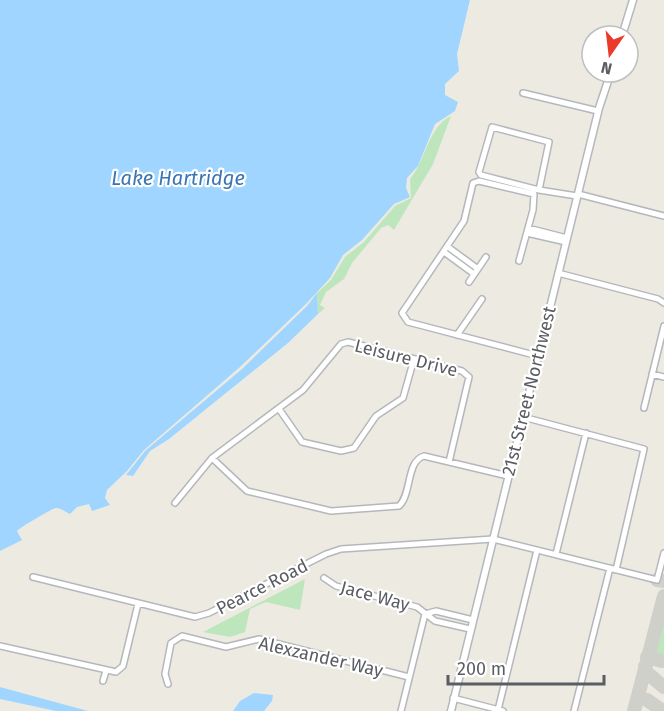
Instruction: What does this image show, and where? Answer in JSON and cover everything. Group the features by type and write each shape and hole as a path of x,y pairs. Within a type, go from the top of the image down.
{"street":[{"path":"626,24 633,1"},
{"name":"21st Street Northwest","path":"451,711 598,111 607,84"},
{"path":"523,93 598,111"},
{"path":"539,190 549,142 492,127 479,172 481,175 539,190 578,195 664,216"},
{"path":"519,261 535,200 534,194 479,180 473,183 464,221 402,314 408,322 538,356"},
{"path":"528,230 567,240"},
{"path":"446,250 476,271"},
{"path":"469,282 486,257"},
{"path":"558,273 658,299 664,303"},
{"path":"457,335 482,299"},
{"path":"644,408 664,331"},
{"name":"Leisure Drive","path":"175,503 212,458 251,426 279,409 308,385 344,343 462,370 469,377 449,462"},
{"path":"279,409 306,444 337,451 350,450 357,445 367,426 376,416 403,398 414,358"},
{"path":"652,374 664,377"},
{"path":"523,417 643,448 644,455 574,711"},
{"path":"556,554 586,433"},
{"path":"212,458 247,491 331,512 399,506 405,498 414,464 419,457 428,457 508,476"},
{"name":"Pearce Road","path":"33,577 187,616 203,615 341,549 493,539 657,580 664,553"},
{"path":"453,698 500,710 537,550"},
{"name":"Jace Way","path":"324,578 336,586 417,607 435,621 470,629"},
{"path":"0,646 116,672 123,666 138,604"},
{"name":"Jace Way","path":"425,614 436,611 472,620"},
{"path":"401,711 425,614"},
{"name":"Alexzander Way","path":"168,684 165,674 171,643 182,636 226,647 259,639 409,677"},
{"path":"103,681 106,671"}],"green space":[{"path":"451,116 433,164 394,230 388,225 381,228 352,263 344,279 326,292 320,305 325,308 318,314 317,293 331,280 345,257 364,242 395,206 411,198 410,179 437,128"},
{"path":"305,579 300,610 266,602 250,609 245,632 230,637 203,632"},
{"path":"664,608 664,659 650,655"}],"water":[{"name":"Lake Hartridge","path":"0,0 470,0 457,54 459,71 445,84 445,95 458,102 455,111 435,124 418,166 407,178 406,188 410,197 394,204 362,240 343,255 330,278 240,367 144,450 107,490 105,498 110,505 92,511 89,504 77,507 70,514 56,508 19,529 17,531 22,540 0,551"},
{"path":"317,293 318,314 288,343 169,439 150,451 133,476 126,475 145,451 242,369 307,306"},
{"path":"0,687 88,711 56,711 0,699"},
{"path":"254,693 273,695 272,701 264,711 233,711 240,701"}],"taxiway":[{"path":"657,580 664,581"},
{"path":"634,711 664,596"},
{"path":"647,657 662,661"},
{"path":"645,666 646,672 664,687"},
{"path":"647,700 663,711"}]}
